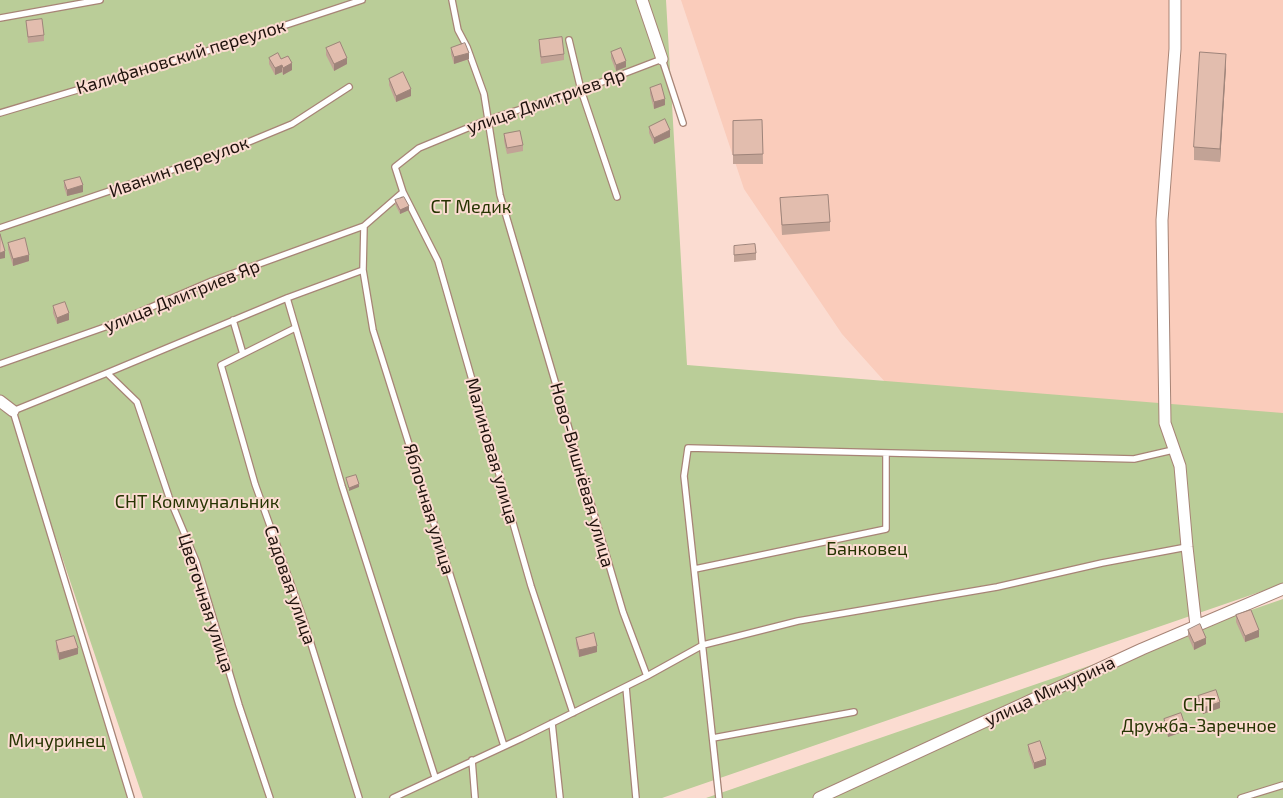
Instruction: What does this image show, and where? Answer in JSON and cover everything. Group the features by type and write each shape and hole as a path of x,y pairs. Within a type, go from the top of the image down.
{"street":[{"path":"642,0 662,59"},
{"path":"1175,0 1175,49 1162,220 1164,423 1180,466 1186,547 1196,626"},
{"path":"0,401 13,411"},
{"name":"улица Мичурина","path":"819,798 1196,626 1283,589"}],"lane":[{"path":"0,18 100,0"},
{"name":"Калифановский переулок","path":"0,113 201,53 362,0"},
{"name":"Ново-Вишнёвая улица","path":"452,0 458,30 467,47 484,94 500,195 623,612 647,676"},
{"path":"569,40 581,90 617,197"},
{"path":"662,59 683,123"},
{"name":"улица Дмитриев Яр","path":"0,364 105,328 212,281 364,226 403,192 395,167 419,148 487,120 581,90 662,59"},
{"name":"Иванин переулок","path":"0,228 222,153 292,124 349,87"},
{"name":"Малиновая улица","path":"403,192 438,261 531,586 573,713"},
{"path":"131,798 13,411 287,298 363,270 364,226"},
{"name":"Яблочная улица","path":"363,270 373,330 504,746"},
{"path":"287,298 342,486 435,777"},
{"path":"233,320 243,354"},
{"name":"Садовая улица","path":"296,328 221,365 255,484 302,615 358,798"},
{"name":"Цветочная улица","path":"107,373 137,402 169,497 196,561 239,705 270,798"},
{"path":"719,798 684,476 688,448 1134,459 1173,450"},
{"path":"694,569 886,529 886,453"},
{"path":"393,798 573,713 647,676 703,645 798,621 997,587 1102,563 1186,547"},
{"path":"626,686 636,798"},
{"path":"712,738 854,712"},
{"path":"552,723 560,798"},
{"path":"472,760 476,798"},
{"path":"1241,798 1283,785"}],"shaded area":[{"path":"681,0 1283,0 1283,432 938,441 842,334 744,189"}],"green space":[{"path":"0,0 666,0 687,365 1283,413 1283,584 662,798 143,798 23,441 133,798 0,798"},
{"name":"СНТ Дружба-Заречное","path":"1283,599 1283,798 706,798"}],"building":[{"path":"42,19 44,35 28,37 26,21"},
{"path":"562,37 564,54 541,57 539,40"},
{"path":"340,42 347,58 334,64 326,48"},
{"path":"465,43 469,53 454,57 451,48"},
{"path":"621,48 626,61 616,65 611,52"},
{"path":"1200,52 1226,54 1220,149 1194,147"},
{"path":"278,53 281,59 288,56 292,63 283,68 282,65 275,68 269,58"},
{"path":"403,72 411,89 396,96 389,79"},
{"path":"661,84 665,99 654,102 650,88"},
{"path":"665,119 670,130 654,138 649,127"},
{"path":"762,120 763,154 733,155 733,121"},
{"path":"520,131 523,145 507,148 504,134"},
{"path":"80,177 83,185 67,190 64,181"},
{"path":"828,195 830,222 782,225 780,198"},
{"path":"404,197 409,206 400,210 395,200"},
{"path":"0,234 5,251 0,253"},
{"path":"25,238 29,255 13,259 8,243"},
{"path":"755,244 756,253 734,255 734,246"},
{"path":"65,302 69,313 57,318 53,306"},
{"path":"356,475 359,484 349,488 346,478"},
{"path":"1251,610 1259,630 1245,636 1236,615"},
{"path":"1200,624 1206,638 1194,643 1188,630"},
{"path":"594,633 597,646 579,650 576,638"},
{"path":"74,636 78,648 59,653 56,641"},
{"path":"1216,690 1220,702 1203,708 1198,696"},
{"path":"1181,713 1185,725 1168,731 1164,719"},
{"path":"1040,741 1046,759 1034,763 1028,745"}],"park label":[{"name":"СТ Медик","path":"471,207"},
{"name":"СНТ Коммунальник","path":"197,502"},
{"name":"Банковец","path":"867,549"},
{"name":"Мичуринец","path":"57,741"}]}
